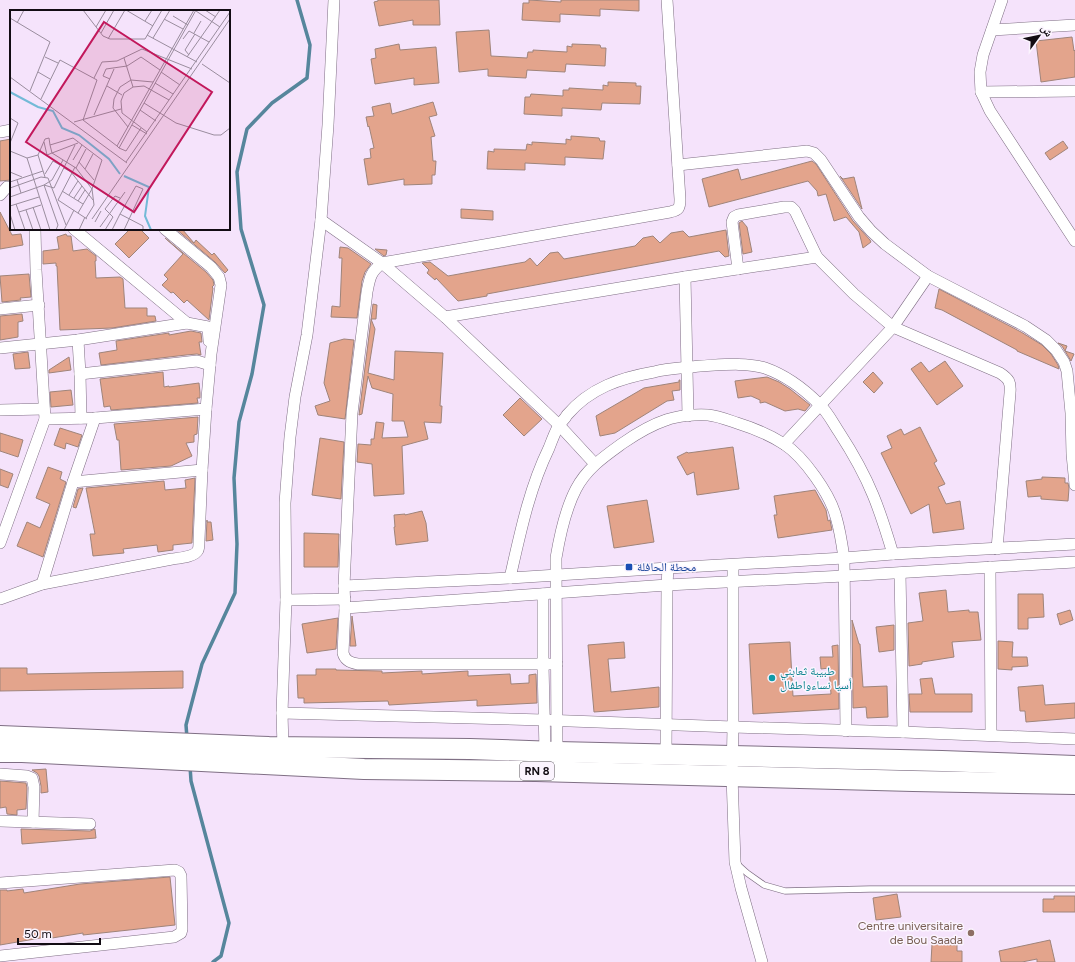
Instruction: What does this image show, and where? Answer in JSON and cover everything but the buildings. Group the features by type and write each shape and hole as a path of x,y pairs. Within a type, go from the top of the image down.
{"highway":[{"name":"RN 8","path":"0,736 283,747 470,749 942,761 1075,766"},
{"name":"RN 8","path":"0,752 364,769 536,771 1075,784"}],"street":[{"path":"283,747 282,713 286,600 285,503 295,396 307,334 321,220 328,125 334,0"},
{"path":"557,664 358,664 352,663 344,657 344,586 352,413 367,292 371,275 382,263 674,211 679,208 678,165 668,0"},
{"path":"1002,0 983,55 980,72 981,92 990,111 1075,241"},
{"path":"992,30 1075,25"},
{"path":"981,92 1075,91"},
{"path":"0,132 10,130"},
{"path":"678,165 807,151 814,153 821,160 855,212 871,231 885,244 928,276 1025,326 1046,340 1056,350 1064,362 1067,371 1075,485"},
{"path":"738,270 732,222 733,219 738,215 784,206 791,207 795,211 817,257 854,294 893,327 1006,377 1009,381 1010,393 996,549"},
{"path":"321,220 382,263 445,318 560,425 595,464"},
{"path":"0,543 44,414 36,270 36,230"},
{"path":"75,230 187,323"},
{"path":"0,599 42,584 172,560 190,556 198,550 206,408 211,354 221,285 219,277 211,267 166,230"},
{"path":"445,318 684,277 817,257"},
{"path":"784,444 893,327 928,276"},
{"path":"684,277 688,416"},
{"path":"0,309 39,305"},
{"path":"0,348 78,340 187,323 208,327 211,354"},
{"path":"78,340 82,418"},
{"path":"80,374 197,361 210,365"},
{"path":"510,578 528,503 541,464 560,425 573,408 586,397 599,389 615,381 631,376 659,370 728,364 764,368 780,374 802,389 821,405 849,448 864,475 874,496 893,554"},
{"path":"0,410 95,418 206,408"},
{"path":"551,752 557,720 556,558 565,515 576,488 587,472 595,464 622,444 647,428 666,420 688,416 708,416 728,420 752,428 784,444 797,454 826,494 836,515 844,558 846,731"},
{"path":"42,584 73,482 95,418"},
{"path":"73,482 202,470"},
{"path":"344,586 556,576 893,554 1075,545"},
{"path":"286,600 345,603 543,594 1075,562"},
{"path":"733,565 732,776 735,862 762,962"},
{"path":"990,567 991,735"},
{"path":"666,754 668,568"},
{"path":"900,573 903,732"},
{"path":"543,594 543,720 551,752"},
{"path":"282,713 557,720 1075,739"},
{"path":"0,774 27,776 32,778 34,787 33,822"},
{"path":"0,821 90,824"},
{"path":"0,883 178,870 181,876 182,929 181,933 174,937 0,956"}],"lane":[{"path":"735,862 764,886 785,892 870,889 1075,889"}],"waterway":[{"path":"187,738 186,725 202,664 235,593 237,544 234,478 239,422 252,374 264,305 241,229 237,172 247,129 272,103 307,78 310,45 297,0"},
{"path":"190,766 191,781 229,923 221,956 213,962"}],"place":[{"name":"محطة الحافلة","path":"629,567"},
{"name":"طبيبة ثعابني أسيا نساءواطفال","path":"772,678"},
{"name":"Centre universitaire de Bou Saada","path":"971,933"}]}
